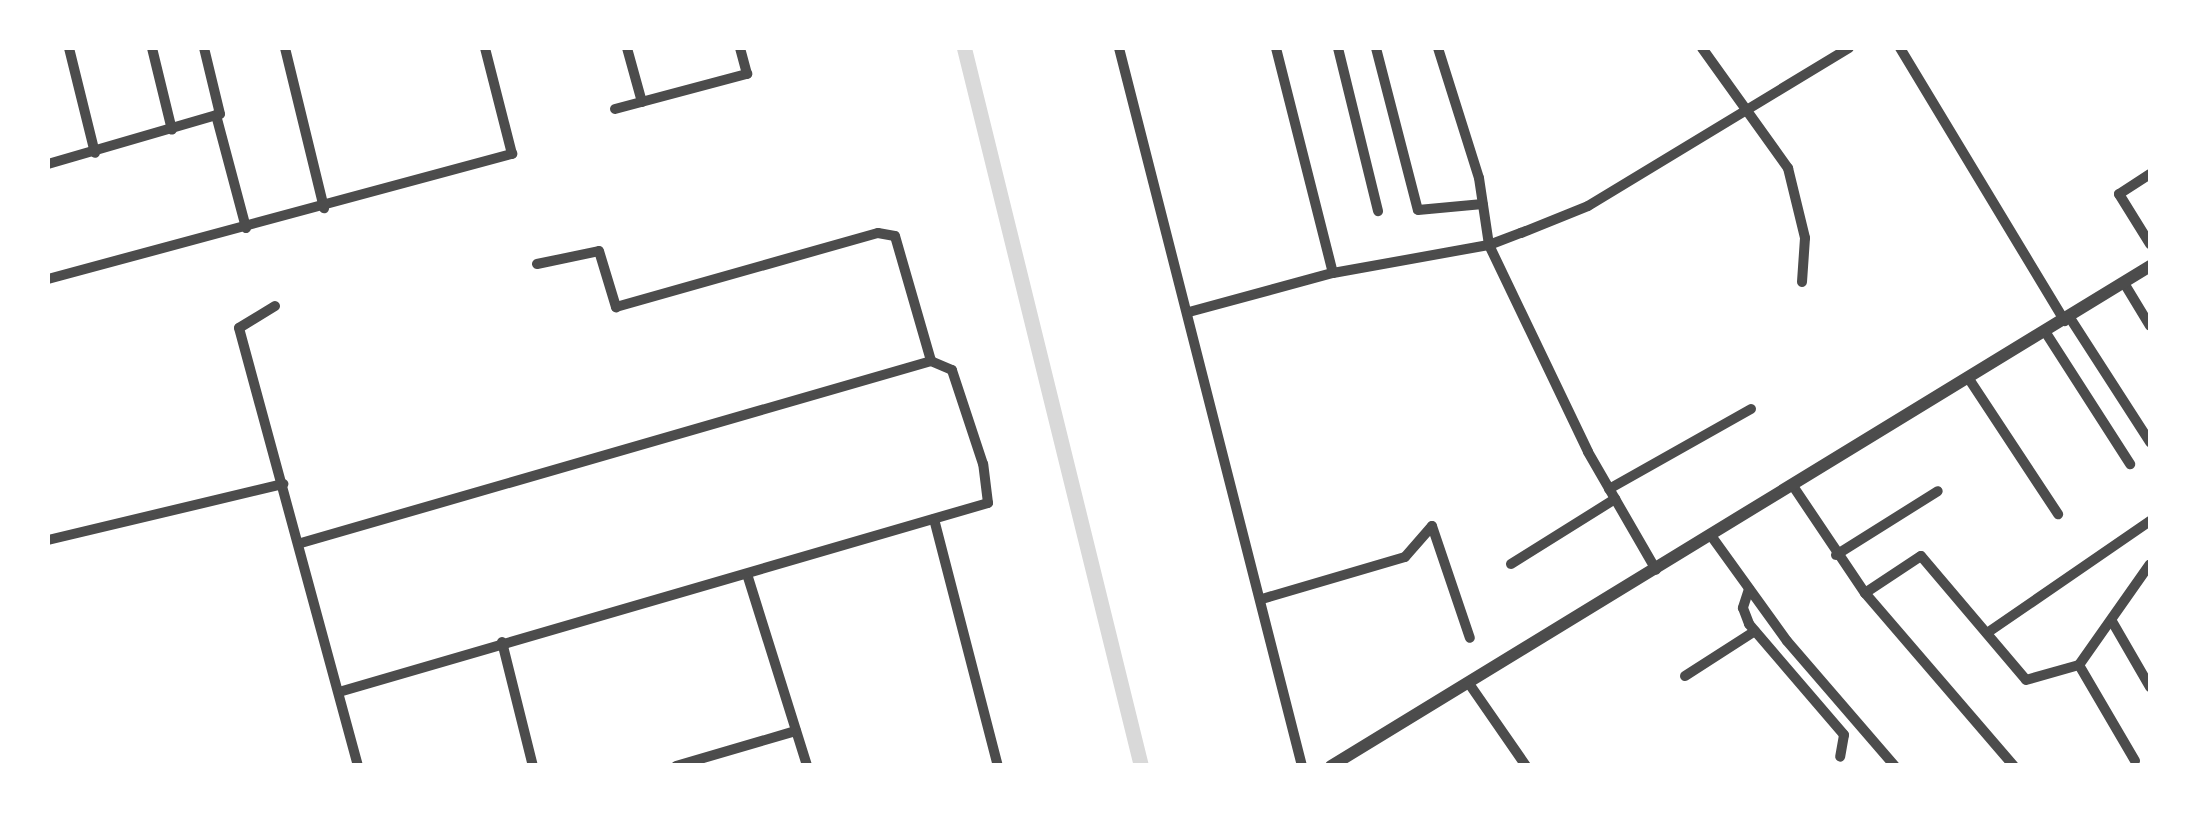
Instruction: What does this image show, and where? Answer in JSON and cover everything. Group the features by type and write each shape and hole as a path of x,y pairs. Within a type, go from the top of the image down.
{"street":[{"path":"69,48 94,153"},
{"path":"152,48 172,130"},
{"path":"204,48 246,228"},
{"path":"285,48 324,208"},
{"path":"48,279 324,208 512,154 485,48"},
{"path":"628,48 642,102"},
{"path":"615,109 747,74 740,48"},
{"path":"1118,48 1189,312 1302,766"},
{"path":"1276,48 1333,273"},
{"path":"1338,48 1378,211"},
{"path":"1376,48 1418,210 1483,204"},
{"path":"1438,48 1483,204 1490,245 1612,494 1656,570"},
{"path":"1702,48 1749,107 1788,168 1805,238 1802,282"},
{"path":"1189,312 1333,273 1490,245 1588,206 1849,48"},
{"path":"1900,48 2068,319 2150,442"},
{"path":"48,164 218,115"},
{"path":"2150,174 2119,194 2150,244"},
{"path":"537,264 599,251 616,307 878,234 895,236 931,361"},
{"path":"1331,766 1712,538 2150,266"},
{"path":"2124,284 2150,326"},
{"path":"275,306 239,328 358,766"},
{"path":"2046,333 2130,464"},
{"path":"300,542 931,361 952,370 982,464 988,503 340,692"},
{"path":"1969,380 2058,514"},
{"path":"1510,564 1612,494 1751,409"},
{"path":"48,540 146,512 283,484"},
{"path":"1793,486 1864,593 2014,766"},
{"path":"1836,554 1938,492"},
{"path":"934,518 998,766"},
{"path":"1988,632 2150,522"},
{"path":"1262,599 1406,557 1432,526 1470,638"},
{"path":"1712,538 1749,589 1895,766"},
{"path":"1864,593 1921,556 2026,680 2079,665 2113,623 2150,564"},
{"path":"747,574 807,766"},
{"path":"1749,589 1744,608 1755,630 1844,735 1840,757"},
{"path":"2113,623 2150,687"},
{"path":"1685,676 1755,630"},
{"path":"502,642 534,766"},
{"path":"2079,665 2135,761"},
{"path":"1470,685 1526,766"},
{"path":"676,766 796,730"}],"waterway":[{"path":"964,48 1141,766"}]}
